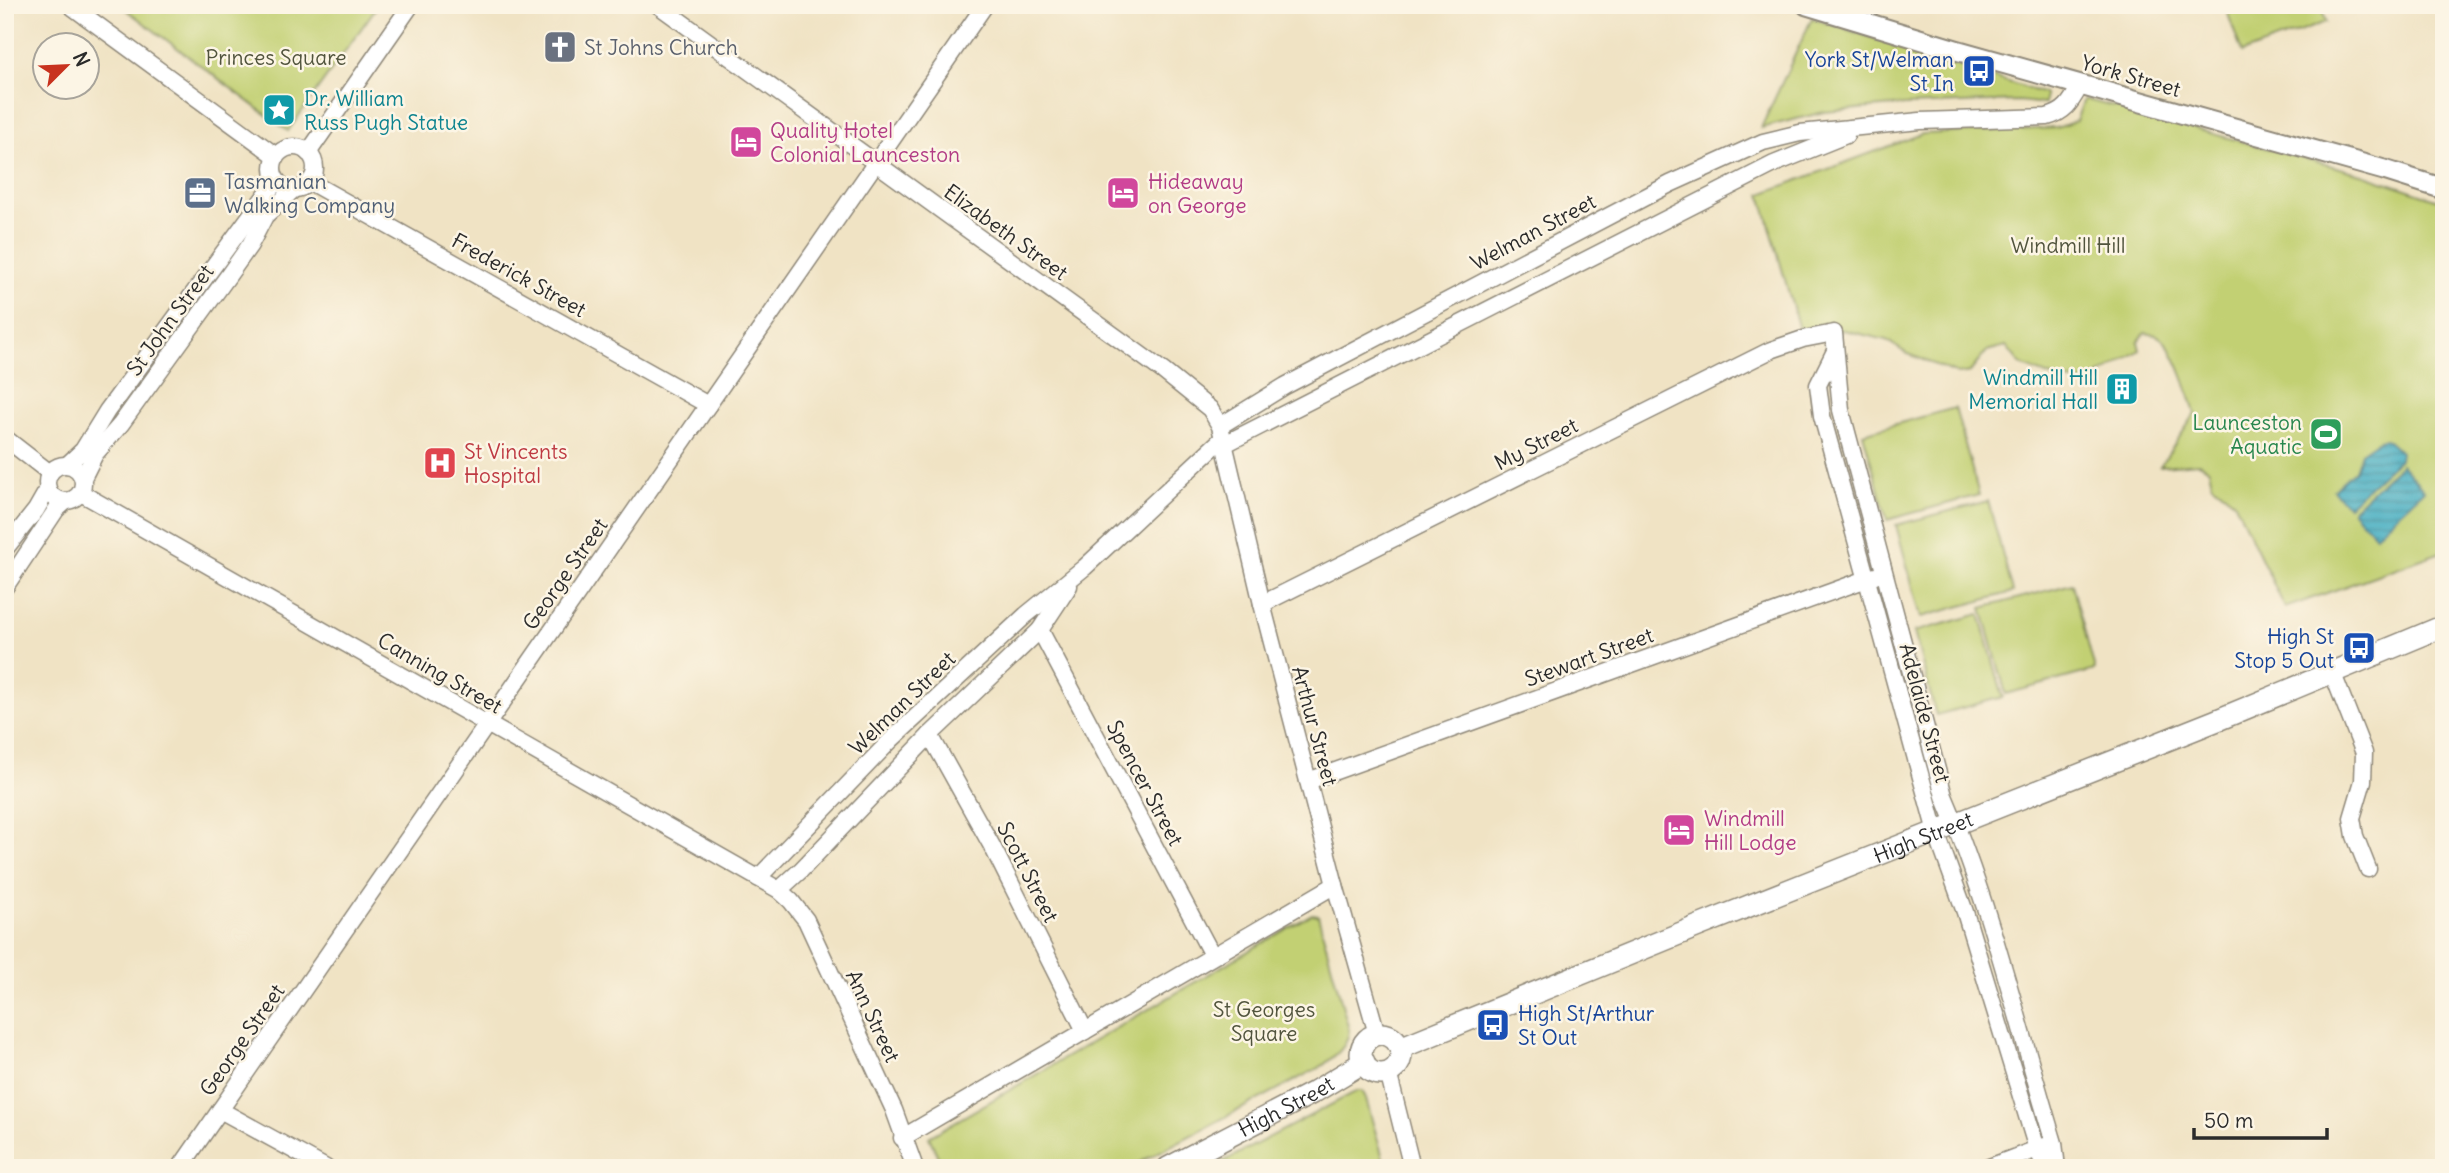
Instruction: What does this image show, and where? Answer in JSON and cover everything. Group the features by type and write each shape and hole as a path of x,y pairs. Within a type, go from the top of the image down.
{"main road":[{"name":"High Street","path":"1400,1048 2333,674 2444,626"},
{"path":"1377,1034 1389,1035 1398,1042 1400,1048 1400,1060 1388,1072 1376,1073 1364,1062 1363,1045 1377,1034"},
{"name":"High Street","path":"1168,1168 1314,1092 1364,1062"}],"street":[{"path":"70,5 276,156"},
{"path":"308,153 411,5"},
{"name":"Elizabeth Street","path":"658,5 1163,371 1210,409 1222,436"},
{"name":"George Street","path":"180,1168 985,5"},
{"name":"York Street","path":"1807,5 1830,8 2080,86 2444,189"},
{"name":"Welman Street","path":"758,878 891,740 1026,615 1085,567 1222,436 1285,386 1670,184 1730,156 1782,136 1920,121 2048,117 2069,106 2080,86"},
{"name":"Welman Street","path":"1222,436 1774,164 1835,138 1883,125"},
{"path":"295,147 308,153 314,164 310,182 293,190 281,186 272,169 276,156 295,147"},
{"name":"St John Street","path":"68,465 83,450 115,399 276,181"},
{"name":"Frederick Street","path":"310,182 708,405"},
{"name":"St John Street","path":"5,587 56,510 76,490 95,454 131,410 250,245 265,216 293,190"},
{"path":"214,267 228,276"},
{"path":"188,299 203,311"},
{"name":"My Street","path":"1262,604 1772,350 1803,339 1835,340"},
{"name":"Adelaide Street","path":"1835,340 1841,410 1944,796 1946,828 1965,912 2037,1149 2046,1168"},
{"name":"Adelaide Street","path":"1835,340 1818,385 1822,416 1928,803 1946,828 1984,907 2054,1143 2057,1168"},
{"path":"155,345 170,356"},
{"path":"115,399 131,410"},
{"path":"1822,416 1841,410"},
{"name":"Arthur Street","path":"1222,436 1262,604 1377,1034"},
{"path":"5,438 49,481 55,498 76,490 77,469 68,465 57,466 49,481 36,510 5,549"},
{"path":"1830,444 1849,438"},
{"path":"1843,493 1863,488"},
{"name":"Canning Street","path":"76,490 779,890"},
{"path":"16,535 33,547"},
{"name":"Welman Street","path":"779,890 930,735 1040,630 1085,567"},
{"name":"Stewart Street","path":"1308,780 1884,573"},
{"name":"Spencer Street","path":"1040,630 1212,955"},
{"path":"2333,674 2364,753 2364,781 2352,818 2354,836 2368,869"},
{"path":"1905,718 1922,713"},
{"name":"Scott Street","path":"930,735 993,848 1085,1031"},
{"path":"1928,803 1944,796"},
{"path":"902,1138 1335,885"},
{"name":"Ann Street","path":"779,890 806,920 894,1110 915,1168"},
{"path":"1965,912 1984,907"},
{"path":"1988,989 2007,984"},
{"path":"2006,1048 2024,1042"},
{"path":"1388,1072 1412,1168"},
{"path":"2021,1097 2039,1092"},
{"path":"220,1110 326,1168"},
{"path":"1987,1168 2054,1143"}],"green space":[{"name":"Princes Square","path":"120,5 378,5 288,131"},
{"path":"2243,5 2320,5 2326,22 2242,53 2227,11"},
{"path":"1812,18 2045,94 2045,104 2019,101 1905,105 1824,112 1761,128"},
{"name":"Windmill Hill","path":"2084,99 2362,174 2444,202 2444,551 2285,608 2234,501 2212,484 2209,469 2199,463 2160,466 2195,414 2175,359 2163,340 2156,335 2145,333 2138,342 2140,350 2090,381 2059,380 2021,365 2006,346 1987,351 1970,372 1958,374 1906,353 1886,340 1844,330 1800,333 1761,194 1922,134 2057,128 2076,121"},
{"path":"1955,408 1979,495 1887,520 1863,433"},
{"path":"1988,501 2013,592 1921,617 1896,525"},
{"path":"2072,584 2095,670 2006,694 1982,608"},
{"path":"1980,614 2003,697 1936,715 1914,632"},
{"name":"St Georges Square","path":"1312,914 1318,915 1349,1030 1343,1046 1322,1066 1129,1168 943,1168 929,1137"},
{"name":"St Georges Square","path":"1357,1091 1362,1091 1365,1096 1386,1168 1211,1168"}],"water":[{"path":"2381,439 2386,439 2400,452 2399,459 2348,506 2333,490 2355,470 2361,453"},
{"path":"2401,464 2424,490 2375,535 2352,510"}],"place":[{"name":"St Johns Church","path":"560,47"},
{"name":"York St/Welman St In","path":"1979,71"},
{"name":"Dr. William Russ Pugh Statue","path":"279,110"},
{"name":"Quality Hotel Colonial Launceston","path":"746,142"},
{"name":"Tasmanian Walking Company","path":"200,193"},
{"name":"Hideaway on George","path":"1123,193"},
{"name":"Windmill Hill Memorial Hall","path":"2122,389"},
{"name":"Launceston Aquatic","path":"2326,434"},
{"name":"St Vincents Hospital","path":"440,463"},
{"name":"High St Stop 5 Out","path":"2359,648"},
{"name":"Windmill Hill Lodge","path":"1679,830"},
{"name":"High St/Arthur St Out","path":"1493,1025"}]}
